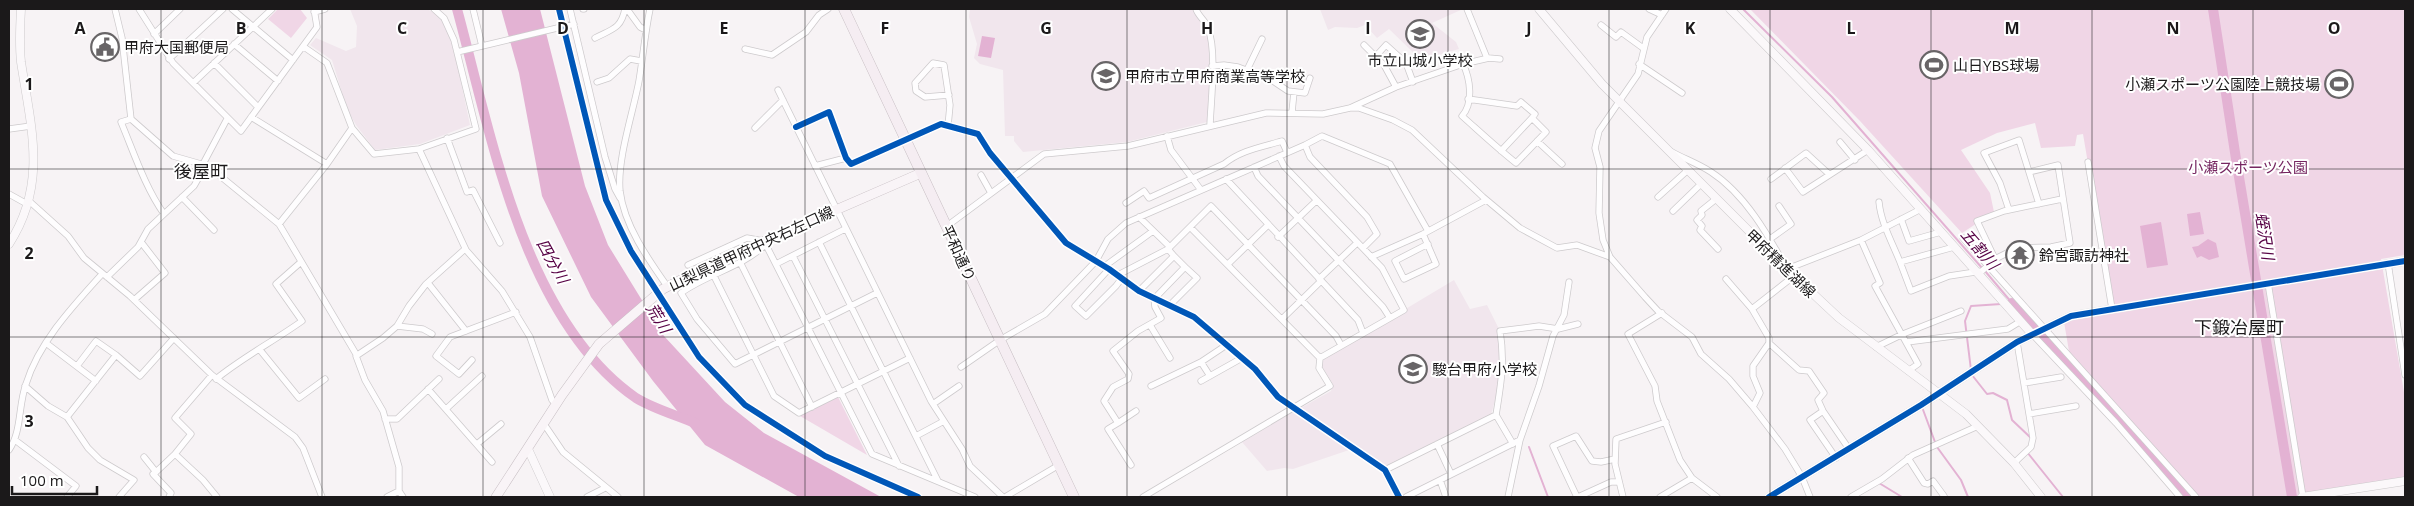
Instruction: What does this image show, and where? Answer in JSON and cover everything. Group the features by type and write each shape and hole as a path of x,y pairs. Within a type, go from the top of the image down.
{"highway":[{"name":"平和通り","path":"844,9 1074,497"}],"main road":[{"name":"山梨県道甲府中央右左口線","path":"496,497 586,360 599,344 665,288 836,209 921,173"}],"street":[{"path":"9,244 16,233 27,202 34,163 20,48 21,9"},
{"path":"115,9 122,38 131,119 173,156 204,165 279,224 356,354 366,380 383,411 399,467 400,491 403,497"},
{"path":"139,9 169,59 241,131 317,27 314,10 325,9"},
{"path":"154,34 180,9"},
{"path":"169,59 223,9"},
{"path":"232,9 293,60"},
{"path":"192,83 272,9"},
{"path":"304,47 328,63 352,128 374,154 419,149 476,129 457,52 444,18 434,9"},
{"path":"473,9 482,46"},
{"path":"570,9 605,157 615,189 647,257 665,288"},
{"path":"626,9 640,27 646,30"},
{"path":"594,38 619,26 626,9"},
{"path":"622,202 620,189 621,169 650,9"},
{"path":"745,49 772,55 806,32 818,15 828,9"},
{"path":"1196,9 1208,26 1212,66 1210,125"},
{"path":"1467,9 1487,58"},
{"name":"甲府精進湖線","path":"1539,9 1580,60 1620,103 1794,276 1839,318 1939,393 1978,426 2014,463 2041,497"},
{"path":"1649,9 1662,15"},
{"path":"1666,9 1643,48 1638,74 1620,103 1603,123 1595,148 1600,167 1601,225 1610,257 1662,314 1692,337 1701,354 1729,379 1753,406 1785,449 1802,477 1810,497"},
{"path":"1730,9 1868,150 1954,246 1983,269 2180,497"},
{"path":"457,52 574,24"},
{"path":"1601,25 1616,38 1621,32 1643,48"},
{"path":"1247,70 1262,40"},
{"path":"234,44 278,81"},
{"path":"1364,45 1384,65 1396,87"},
{"path":"1376,56 1386,45 1406,63 1413,82"},
{"path":"947,226 1044,154 1128,146 1266,113 1323,114 1350,108 1396,87 1464,64 1487,58 1500,59"},
{"path":"596,82 609,78 630,59 642,61"},
{"path":"214,63 258,107"},
{"path":"948,95 925,97 916,91 915,83 933,63 944,65 948,95 948,126"},
{"path":"1464,64 1469,77 1467,110 1462,116 1516,163 1546,132 1532,118"},
{"path":"1639,64 1682,93"},
{"path":"1212,66 1224,65 1247,70 1270,79 1284,89 1294,92 1305,93 1310,78"},
{"path":"778,90 845,230 933,404 970,466 1004,497 1059,465"},
{"path":"1292,112 1294,92"},
{"path":"1468,99 1518,106 1521,102 1535,114 1501,151"},
{"path":"756,128 783,100"},
{"path":"1350,108 1359,108 1393,120 1412,130 1486,200 1520,228 1557,248 1578,245 1610,257"},
{"path":"796,127 829,112 850,164 941,124 978,134 990,154 1013,177 1066,243 1120,276 1139,291 1194,317 1228,344 1278,397 1385,470 1399,497"},
{"path":"251,117 327,164"},
{"path":"131,119 121,122 152,196 164,214"},
{"path":"9,450 16,440 25,386 35,358 72,309 141,242 148,229 194,186 227,119"},
{"path":"9,129 31,126"},
{"path":"279,224 327,164 352,128"},
{"path":"1167,136 1171,150 1201,190"},
{"path":"961,367 1000,340 1045,314 1096,261 1108,239 1126,223 1322,136 1390,164 1426,233 1436,264 1404,280 1395,261 1428,244"},
{"path":"447,138 467,192 473,190 500,243"},
{"path":"2010,210 2000,183 1984,153 2019,140 2039,204"},
{"path":"1149,198 1224,164 1234,156 1282,141 1287,152"},
{"path":"1537,141 1562,164"},
{"path":"1840,142 1855,160"},
{"path":"1305,145 1310,156 1367,217 1377,234 1363,248"},
{"path":"419,149 465,249 502,292 516,312 535,348 552,400 557,404"},
{"path":"1667,150 1712,173 1757,217 1787,269 1860,240 1921,209"},
{"path":"1786,168 1803,192 1868,150"},
{"path":"1771,179 1806,153 1830,174"},
{"path":"1143,497 1330,386 1318,368 1320,358 1404,310 1382,268 1284,166 1279,156"},
{"path":"815,166 846,158"},
{"path":"2088,162 2112,309"},
{"path":"1878,202 1881,219 1887,227 1912,291 1949,276 1983,269 1995,259 2016,248 2051,247 2070,243 2058,165 2029,172"},
{"path":"1254,166 1258,176 1384,307 1390,318"},
{"path":"1658,197 1688,170"},
{"path":"981,175 991,193"},
{"path":"1226,179 1267,226 1358,320 1363,333"},
{"path":"1673,211 1701,184"},
{"path":"1126,203 1144,191 1156,210"},
{"path":"9,194 27,202 53,221 68,236 84,258 134,300 214,377 295,437 303,448 322,497"},
{"path":"182,197 214,230"},
{"path":"1716,199 1701,211 1702,215 1697,220 1702,226 1700,230 1718,249"},
{"path":"1995,259 1977,221 2010,210 2062,199"},
{"path":"1278,237 1316,200"},
{"path":"1371,257 1426,233 1486,200"},
{"path":"1153,231 1107,268 1076,306 1086,316 1116,286 1120,276 1169,248 1211,206 1336,336 1341,345"},
{"path":"1770,239 1791,224 1779,206"},
{"path":"1139,217 1169,248 1174,256 1197,278 1169,306"},
{"path":"1901,220 1909,241 1941,232"},
{"path":"1228,264 1267,226"},
{"path":"1190,227 1320,358"},
{"path":"776,264 845,230"},
{"path":"688,265 747,238 765,242"},
{"path":"1963,238 2007,307 2021,321 2037,331 2124,415 2196,497"},
{"path":"1860,240 1880,283 1875,286 1918,364 1908,371"},
{"path":"134,300 165,273 141,242"},
{"path":"765,242 758,252 680,293 697,319 735,364 877,293"},
{"path":"765,242 872,454 975,497"},
{"path":"819,242 938,481"},
{"path":"1282,319 1357,243"},
{"path":"1900,262 1954,246"},
{"path":"356,354 384,338 397,326 409,306 428,283 465,249"},
{"path":"793,256 899,466"},
{"path":"1139,291 1174,256"},
{"path":"1769,497 1836,458 2017,342 2071,316 2405,261"},
{"path":"169,497 171,493 153,474 175,454 190,434 175,418 214,377 260,350 302,321 276,284 302,262"},
{"path":"740,262 812,407"},
{"path":"2388,263 2405,375"},
{"path":"1154,299 1185,267"},
{"path":"713,274 774,396 799,413 910,358"},
{"path":"1752,309 1794,276"},
{"path":"1726,279 1752,309 1769,338 1769,343 1753,366 1753,376 1760,393 1753,406"},
{"path":"1508,497 1520,440 1539,386 1553,336 1564,315 1568,282"},
{"path":"428,283 466,331"},
{"path":"2266,283 2302,497 2405,481"},
{"path":"1118,423 1104,400 1113,387 1128,379 1129,374 1113,352 1138,331 1161,318 1155,307 1154,299"},
{"path":"1876,347 1961,311"},
{"path":"472,360 459,374 436,356 450,337 516,312"},
{"path":"1662,314 1628,334 1655,386 1657,400 1680,460 1692,478 1717,497"},
{"path":"1907,342 2008,329 2021,321"},
{"path":"1513,444 1496,415 1504,372 1504,354 1500,331 1538,326 1558,329 1578,324"},
{"path":"1150,325 1170,358"},
{"path":"397,326 423,329 432,334"},
{"path":"77,366 96,341 140,376 174,338"},
{"path":"2014,463 2031,447 2033,438 2017,342"},
{"path":"46,343 96,380"},
{"path":"1769,343 1799,370 1809,372 1824,393 1818,400 1823,411 1850,449"},
{"path":"1151,386 1201,362 1228,344"},
{"path":"260,350 299,398 325,379"},
{"path":"67,417 116,355"},
{"path":"1202,381 1242,358"},
{"path":"1201,362 1210,376"},
{"path":"446,409 482,376"},
{"path":"2024,383 2061,377"},
{"path":"386,419 397,419 439,379"},
{"path":"25,386 48,406 67,417 88,448 100,460 134,480 119,497"},
{"path":"933,404 959,386"},
{"path":"428,389 492,462"},
{"path":"2029,414 2076,406"},
{"path":"1823,411 1810,420 1836,458"},
{"path":"1131,465 1108,430 1136,412"},
{"path":"1385,470 1496,415"},
{"path":"2116,423 2124,415"},
{"path":"916,436 944,421"},
{"path":"1624,497 1618,482 1616,440 1666,422"},
{"path":"477,444 501,424"},
{"path":"544,424 563,452 604,488 618,497"},
{"path":"1851,497 1882,479 1908,458 1978,426"},
{"path":"1616,459 1601,462 1592,461 1576,436 1553,446 1577,497 1610,482 1618,482"},
{"path":"16,440 76,486 67,497"},
{"path":"1406,497 1520,440"},
{"path":"1437,444 1452,474"},
{"path":"528,449 550,497"},
{"path":"175,454 217,497"},
{"path":"144,457 156,472"},
{"path":"1908,458 1924,482 1928,484 1933,481 1944,496"},
{"path":"1660,497 1692,478"},
{"path":"1440,480 1446,497"},
{"path":"587,497 604,488"},
{"path":"387,497 400,491"}],"shaded area":[{"path":"350,9 427,9 440,16 453,44 470,125 420,144 375,150 356,125 347,109 332,60 310,45 316,38 346,51 356,47 357,26"},
{"path":"501,9 540,9 585,186 608,245 664,336 725,402 764,433 881,497 799,497 705,445 653,381 591,297 542,196 519,73"},
{"name":"甲府市立甲府商業高等学校","path":"970,9 1193,9 1208,32 1210,66 1208,120 1207,122 1127,142 1023,152 1014,141 1014,136 1005,136 1003,70 980,64 974,58 977,44 969,17"},
{"name":"市立山城小学校","path":"1320,9 1463,9 1432,23 1456,42 1459,49 1421,60 1389,29 1377,38 1365,25 1357,28 1335,27 1328,30"},
{"path":"982,36 995,38 991,58 978,56"},
{"path":"2200,212 2204,234 2190,236 2187,214"},
{"path":"2161,222 2168,265 2147,268 2140,226"},
{"path":"2208,239 2216,243 2219,257 2209,260 2201,256 2197,258 2192,247 2198,246"},
{"name":"駿台甲府小学校","path":"1454,280 1470,309 1487,305 1500,331 1502,374 1491,415 1387,467 1299,409 1331,391 1333,384 1321,365 1322,359"},
{"path":"1294,411 1349,450 1293,469 1284,468 1267,471 1242,442"}],"green space":[{"path":"278,9 300,9 307,18 291,38 268,19"},
{"name":"小瀬スポーツ公園","path":"1750,9 2405,9 2405,255 2381,259 2405,398 2405,477 2294,497 2196,497 2124,412 2070,357 2064,322 2113,311 2083,134 2077,135 2075,146 2041,148 2035,123 1997,133 1961,150 1990,193 1994,212 1962,233 1860,121"},
{"path":"838,397 867,455 800,416"}],"waterway":[{"name":"四分川","path":"457,9 483,111 517,221 539,273 565,322 597,364 636,398 658,409 695,423"},
{"name":"五割川","path":"1743,9 1832,97 1982,268"},
{"name":"蛭沢川","path":"2213,9 2292,497"},
{"name":"五割川","path":"1985,271 2012,303 2009,303"},
{"path":"2012,303 2189,497"},
{"name":"五割川","path":"1971,370 1965,321 1971,306 2001,304"},
{"name":"五割川","path":"1972,375 1987,394 1993,393 2007,400 2012,420 2031,438"},
{"name":"五割川","path":"1922,407 1935,442"},
{"path":"1529,447 1548,497"},
{"name":"五割川","path":"1937,447 1961,480 1968,497"},
{"name":"五割川","path":"2027,452 2063,497"},
{"path":"1879,483 1902,497"}],"cycle path":[{"path":"559,9 606,200 631,251 699,357 745,405 825,456 918,497"},
{"path":"796,127 829,112 846,158 851,164 941,124 978,134 990,153 1066,243 1109,269 1139,291 1194,317 1255,369 1278,397 1385,470 1399,497"},
{"path":"1769,497 1921,405 2017,342 2071,316 2405,261"}],"place":[{"name":"市立山城小学校","path":"1420,34"},
{"name":"甲府大国郵便局","path":"105,47"},
{"name":"山日YBS球場","path":"1934,65"},
{"name":"甲府市立甲府商業高等学校","path":"1106,76"},
{"name":"小瀬スポーツ公園陸上競技場","path":"2339,84"},
{"name":"鈴宮諏訪神社","path":"2020,255"},
{"name":"駿台甲府小学校","path":"1413,369"}],"district":[{"name":"後屋町","path":"201,171"},
{"name":"下鍛冶屋町","path":"2239,327"}],"water label":[{"name":"荒川","path":"659,318"}]}
